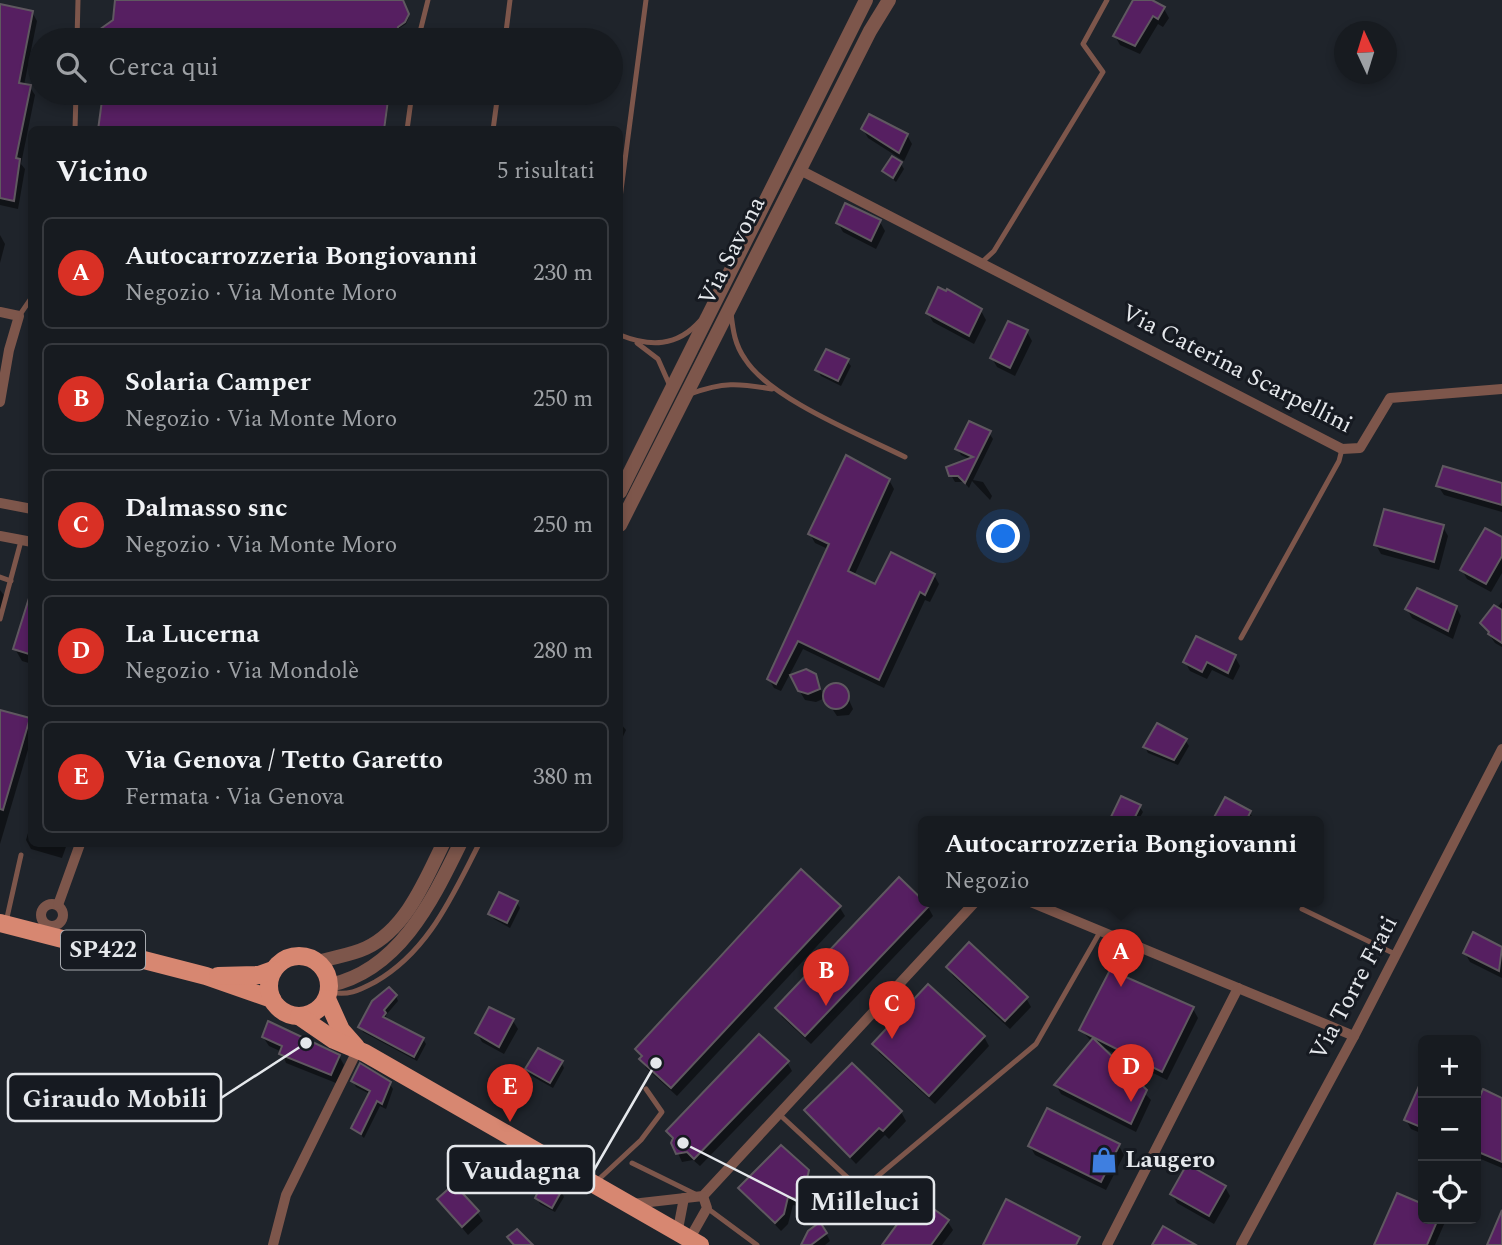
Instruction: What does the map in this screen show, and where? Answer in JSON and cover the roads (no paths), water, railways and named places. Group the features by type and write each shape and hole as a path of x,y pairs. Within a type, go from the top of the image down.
{"main road":[{"name":"SP422","path":"3,924 47,931 205,976 272,999 283,1011 299,1016"},
{"name":"SP422","path":"205,976 259,975 273,970 280,962 299,955 318,962"},
{"path":"318,962 324,968 328,992 341,1030 358,1049"},
{"path":"272,999 270,979 273,970"},
{"path":"299,1016 315,1011 328,992"},
{"path":"299,1016 334,1040 358,1049 689,1237"}],"street":[{"name":"Via Savona","path":"623,486 866,0"},
{"name":"Via Savona","path":"623,519 870,31 890,0"},
{"name":"Via Caterina Scarpellini","path":"800,170 1342,449 1360,448 1390,398 1502,388"},
{"path":"0,312 19,316 9,350 0,402"},
{"path":"0,503 28,508"},
{"path":"0,536 26,541"},
{"name":"Via Torre Frati","path":"1241,1245 1354,1036 1502,749"},
{"path":"58,905 79,847"},
{"name":"SP422","path":"318,962 367,947 388,933 413,901 441,847"},
{"path":"328,992 376,962 413,930 434,897 459,847"},
{"path":"48,905 58,905 63,911 63,919 47,931 42,920 42,911 48,905"},
{"path":"632,1204 702,1196 970,907"},
{"path":"1042,907 1354,1036"},
{"path":"1107,1245 1238,988"},
{"path":"272,1245 286,1195 358,1049"},
{"path":"689,1237 707,1208 702,1196"},
{"path":"684,1198 689,1237"}],"lane":[{"path":"77,28 78,0"},
{"path":"421,28 428,0"},
{"path":"506,28 510,0"},
{"path":"623,175 646,0"},
{"path":"980,264 994,251 1102,72 1083,44 1107,0"},
{"path":"75,126 76,105"},
{"path":"408,126 410,105"},
{"path":"494,126 496,105"},
{"path":"19,316 28,303"},
{"path":"634,341 666,343 684,337 713,306"},
{"path":"730,307 735,342 746,361 772,389"},
{"path":"623,336 658,359 671,390"},
{"path":"686,396 718,384 743,383 772,389 905,457"},
{"path":"1241,638 1339,461 1342,449"},
{"path":"0,619 26,541"},
{"path":"0,577 11,581"},
{"path":"328,992 354,993 386,975 419,947 434,929 477,847"},
{"path":"3,924 21,855"},
{"path":"1302,909 1396,955"},
{"path":"861,1190 1036,1044 1100,931"},
{"path":"595,1183 641,1140 662,1112 646,1088"},
{"path":"779,1114 861,1190 862,1199 844,1216"},
{"path":"632,1163 680,1189 702,1196"},
{"path":"707,1208 757,1245"}],"place":[{"name":"Autocarrozzeria Bongiovanni","path":"1121,987"},
{"name":"Solaria Camper","path":"826,1006"},
{"name":"Dalmasso snc","path":"892,1039"},
{"name":"Giraudo Mobili","path":"306,1043"},
{"name":"Vaudagna","path":"656,1063"},
{"name":"La Lucerna","path":"1131,1102"},
{"name":"Via Genova / Tetto Garetto","path":"510,1122"},
{"name":"Milleluci","path":"683,1143"},
{"name":"Laugero","path":"1104,1160"}]}
